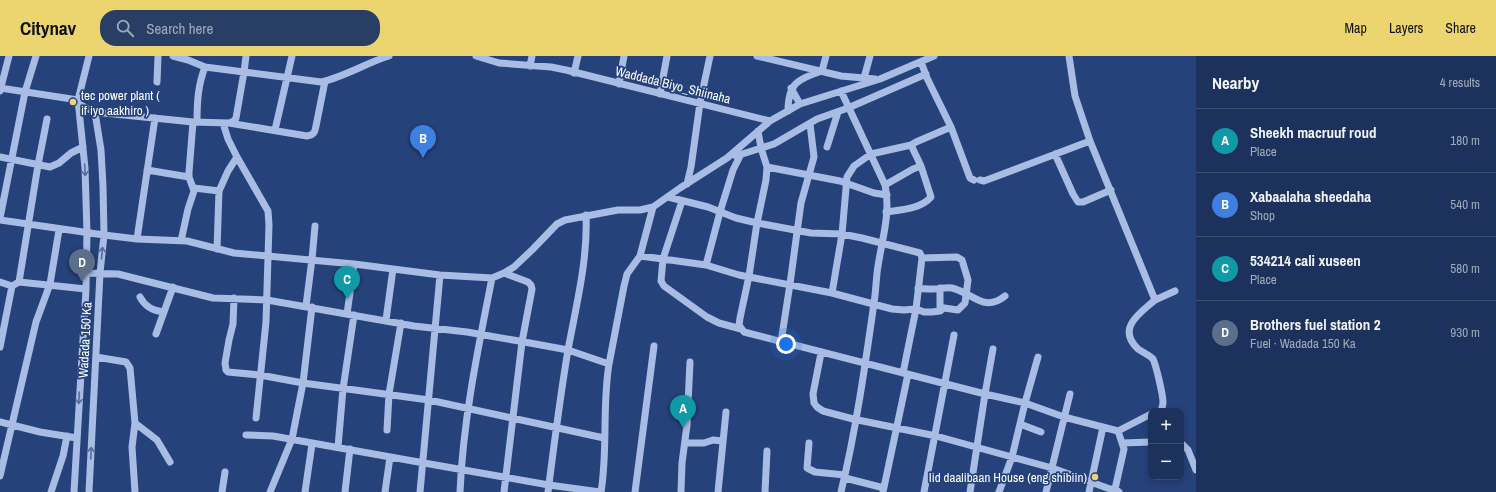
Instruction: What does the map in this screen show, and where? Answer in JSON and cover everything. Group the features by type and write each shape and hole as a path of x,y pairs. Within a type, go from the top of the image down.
{"street":[{"path":"9,56 0,89 78,102 94,112 195,122 234,121 236,118 246,56"},
{"path":"36,56 24,92 0,219 59,230 137,239 196,242 234,253 312,259 440,275 492,278 504,274 533,249 557,224 565,220 586,215 653,207 727,158 770,121 800,104 880,79 934,56"},
{"name":"Wadada 150 Ka","path":"74,492 86,289 87,233 83,147 78,102 90,56"},
{"path":"157,82 158,56"},
{"path":"172,56 188,60 205,67 320,82 332,79 379,57 389,56"},
{"path":"275,130 292,56"},
{"name":"Waddada Biyo_Shiinaha","path":"476,56 490,58 499,63 551,67 574,72 770,121"},
{"path":"530,66 532,56"},
{"path":"574,72 578,56"},
{"path":"619,84 624,56"},
{"path":"660,94 666,56"},
{"path":"687,184 691,167 700,103 710,56"},
{"path":"757,56 841,76 880,79"},
{"path":"786,64 787,56"},
{"path":"822,71 826,56"},
{"path":"864,78 870,56"},
{"path":"1069,56 1075,96 1090,141 1155,300"},
{"path":"921,62 951,127 970,178 984,181 1090,141"},
{"path":"182,241 194,188 189,177 200,80 205,67"},
{"path":"788,111 788,100 791,88 805,76 822,71"},
{"path":"727,158 740,156 774,144 817,119 848,108 926,74"},
{"path":"226,122 307,136 314,133 325,81"},
{"path":"791,88 800,104"},
{"path":"841,91 885,185 887,196 883,243 878,267 865,364 856,420 841,492"},
{"name":"Wadada 150 Ka","path":"89,492 100,274 104,235 101,150 94,112"},
{"path":"827,147 838,112"},
{"path":"137,239 155,118"},
{"path":"19,282 47,119"},
{"path":"226,122 228,139 268,211 269,225 266,322 256,418"},
{"path":"781,342 801,203 814,157 810,124"},
{"path":"832,293 842,234 847,177 854,166 871,154 911,145 951,127"},
{"path":"741,329 739,325 740,318 766,180 767,167 761,148 758,131"},
{"path":"886,212 920,205 930,198 931,194 921,166 911,145"},
{"path":"0,157 50,167 83,147"},
{"path":"1055,154 1078,202 1083,202 1111,190"},
{"path":"706,266 720,212 740,156"},
{"path":"217,249 219,191 228,171 237,157"},
{"path":"885,185 921,166"},
{"path":"767,167 840,181 887,196"},
{"path":"147,170 189,177"},
{"path":"194,188 219,191"},
{"path":"668,197 757,223 810,233 842,234 920,253 922,258 916,309 896,428 883,490 845,477 815,472 807,468 809,443"},
{"path":"682,201 663,259 661,281 664,286 696,310 719,324 741,329 744,332 821,353 1025,403 1064,418 1118,431 1148,416"},
{"path":"246,435 274,436 312,444 350,449 505,477 548,488 601,492 604,478 606,384 609,364 627,274 640,256 653,207"},
{"path":"548,488 568,350 582,269 587,232 586,215"},
{"path":"270,492 292,439 303,383 315,226"},
{"path":"0,476 36,322 50,284 59,230"},
{"path":"640,256 706,266 739,275 832,293 892,309 916,309 924,312 944,308 961,309 965,303 968,280 962,260 957,257 922,258"},
{"path":"338,447 351,314 354,264"},
{"path":"386,320 393,269"},
{"path":"86,273 118,274 213,298 267,300 568,350 609,364"},
{"path":"504,274 528,282 532,289 522,342 504,492"},
{"path":"420,492 424,463 440,275"},
{"path":"460,492 461,469 473,370 492,278"},
{"path":"0,282 12,286 19,282 50,284 86,289"},
{"path":"0,347 12,286"},
{"path":"156,334 173,288"},
{"path":"918,288 951,288 967,294 975,300 987,304 999,301 1005,296"},
{"path":"940,288 940,310"},
{"path":"1162,408 1163,402 1156,369 1152,359 1137,348 1130,339 1128,330 1133,319 1155,300 1175,291"},
{"path":"140,297 142,301 151,309 164,312"},
{"path":"234,298 234,324 229,340 225,363 226,370 228,372 260,375 343,389 429,400 604,438"},
{"path":"387,430 389,394 401,323"},
{"path":"924,492 936,436 954,335"},
{"path":"635,492 654,346"},
{"path":"970,492 993,349"},
{"path":"821,353 813,394 814,403 823,411 856,420 936,436 977,447 1052,468 1117,491 1124,449 1118,431"},
{"path":"96,356 126,362 129,365 135,423 132,447 135,492"},
{"path":"1000,492 1012,457 1038,357"},
{"path":"681,492 687,426 690,362"},
{"path":"1046,492 1070,394"},
{"path":"718,492 726,412"},
{"path":"0,422 12,426 77,438"},
{"path":"135,423 157,440 170,462"},
{"path":"1020,424 1041,432"},
{"path":"1089,492 1103,427"},
{"path":"51,492 63,456 67,436"},
{"path":"685,444 704,443 713,440 723,441"},
{"path":"1122,443 1148,442"},
{"path":"305,492 312,444"},
{"path":"1182,444 1188,450 1196,470"},
{"path":"345,492 350,449"},
{"path":"1188,450 1196,452"},
{"path":"765,492 767,451"},
{"path":"385,492 390,457"},
{"path":"222,492 225,472"}],"place":[{"name":"tec power plant ( if iyo aakhiro )","path":"73,102"},
{"name":"Xabaalaha sheedaha","path":"423,158"},
{"name":"Brothers fuel station 2","path":"82,282"},
{"name":"534214 cali xuseen","path":"347,299"},
{"name":"Sheekh macruuf roud","path":"683,428"},
{"name":"Iid daalibaan House (eng shibiin)","path":"1095,477"}]}
